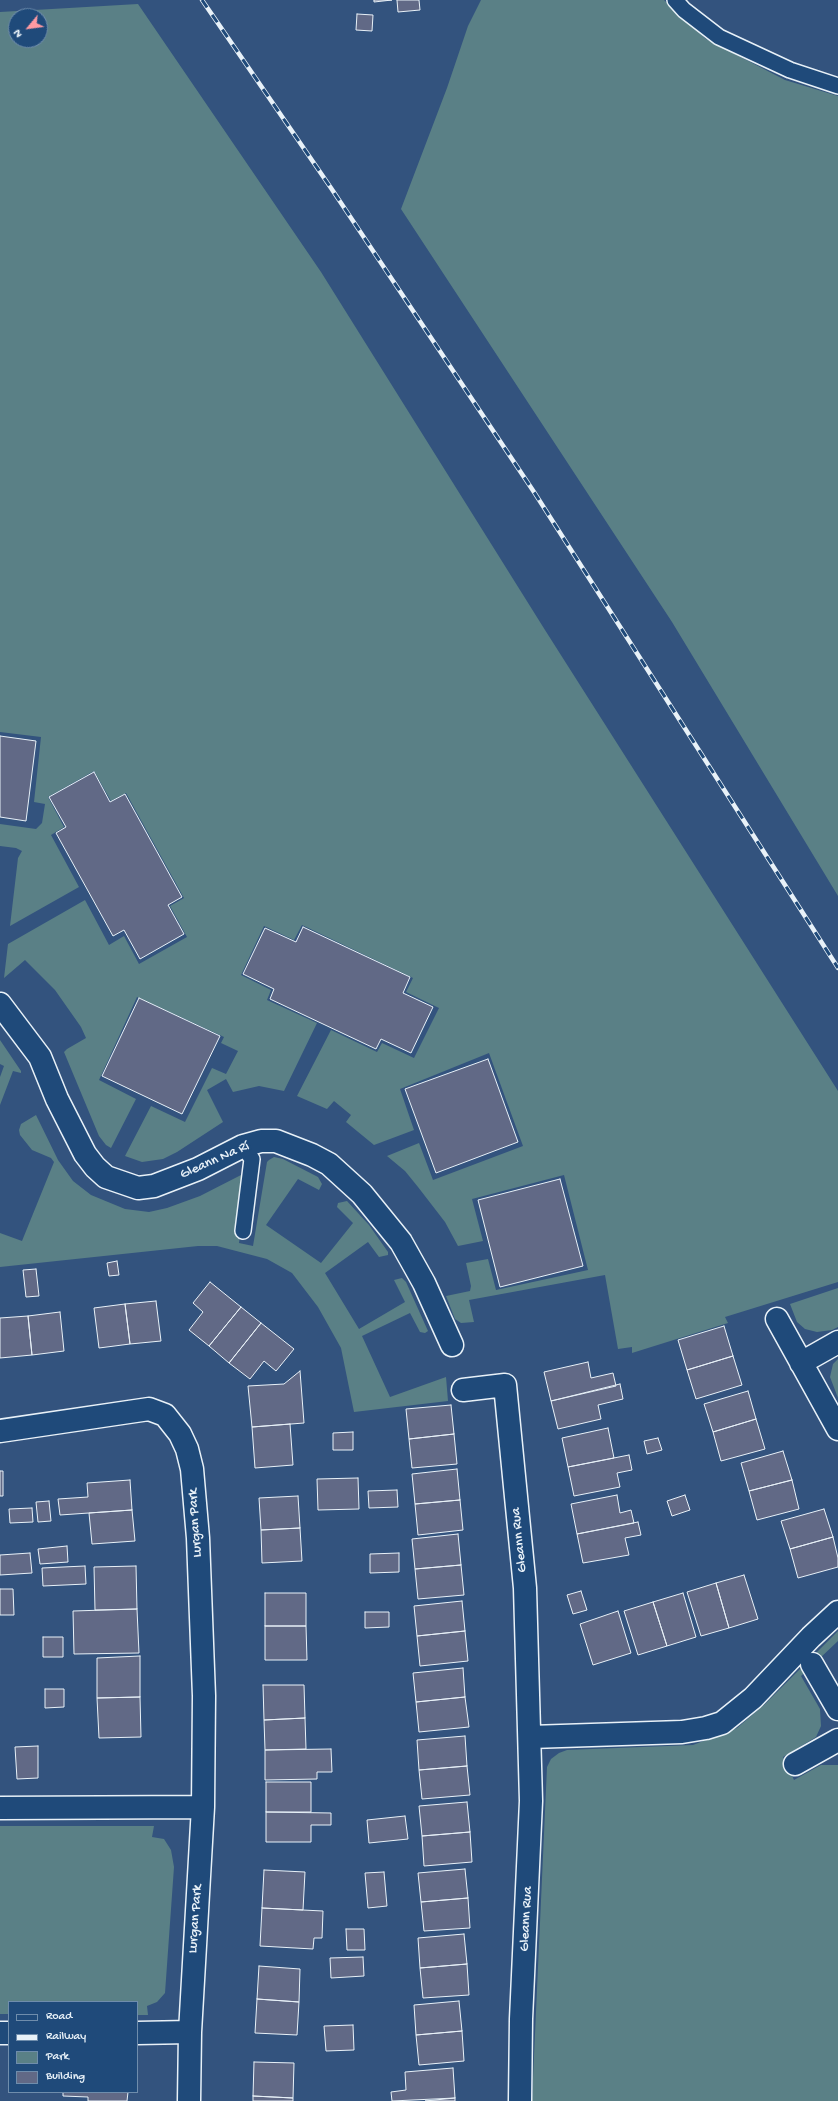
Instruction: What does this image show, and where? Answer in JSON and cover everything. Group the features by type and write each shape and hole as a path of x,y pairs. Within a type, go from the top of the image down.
{"street":[{"name":"Gleann Na Rí","path":"0,1004 40,1057 57,1099 85,1154 95,1168 106,1177 138,1188 154,1186 198,1169 243,1146 261,1141 276,1141 292,1146 329,1164 362,1194 388,1225 412,1259 452,1345"},
{"path":"777,1319 838,1429"},
{"path":"801,1363 838,1342"},
{"name":"Gleann Rua","path":"463,1390 505,1385 525,1588 531,1737 530,1858 521,2019 520,2101"},
{"name":"Lurgan Park","path":"0,1431 149,1409 165,1415 180,1434 187,1449 192,1469 198,1546 204,1696 203,1807 190,2032 190,2101"},
{"path":"531,1737 682,1732 706,1728 722,1723 753,1698 811,1637 838,1612"},
{"path":"812,1664 838,1709"},
{"path":"795,1764 838,1740"},
{"path":"0,1808 203,1807"},
{"path":"138,2033 190,2032"}],"lane":[{"path":"675,0 684,10 719,36 790,70 838,86"},
{"path":"243,1146 252,1159 243,1231"}],"green space":[{"path":"481,0 664,0 706,39 785,80 838,96 838,896 672,622 401,209 447,88 468,26"},
{"path":"138,4 321,272 545,630 838,1091 838,1282 725,1317 728,1323 632,1353 632,1347 618,1349 605,1275 469,1300 474,1322 461,1323 455,1319 446,1296 470,1291 471,1286 466,1263 488,1259 496,1290 588,1270 564,1175 472,1199 483,1241 458,1246 445,1222 418,1187 405,1171 387,1156 419,1143 433,1180 523,1146 489,1053 400,1089 414,1130 374,1145 346,1122 351,1115 334,1101 327,1109 297,1096 331,1030 377,1052 382,1043 414,1058 439,1008 406,992 413,978 302,925 294,940 264,926 241,975 271,990 267,1000 317,1023 284,1091 259,1086 233,1092 226,1079 207,1090 223,1122 177,1152 163,1159 142,1162 125,1156 151,1106 185,1122 212,1068 226,1074 238,1051 221,1043 224,1037 137,997 99,1080 136,1099 111,1148 106,1145 99,1136 64,1052 86,1038 81,1027 55,990 25,960 4,978 8,944 85,900 109,945 124,936 139,964 187,937 170,906 184,898 126,793 111,801 94,771 48,797 64,827 51,835 79,887 10,926 18,858 22,851 16,848 0,846 0,824 36,829 42,823 45,804 34,802 41,737 0,732 0,12 8,12 8,48 48,48 48,9"},
{"path":"0,1040 21,1073 13,1071 0,1105 0,1077 4,1066 0,1064"},
{"path":"36,1115 58,1160 73,1181 91,1195 125,1209 149,1212 167,1208 200,1196 243,1174 247,1181 239,1243 253,1246 267,1162 269,1160 274,1157 283,1159 318,1177 322,1184 319,1190 298,1179 266,1225 321,1263 353,1223 337,1207 338,1203 347,1201 369,1225 388,1252 388,1255 379,1257 368,1242 325,1273 359,1329 405,1302 394,1280 402,1278 406,1282 428,1331 425,1333 420,1332 410,1313 362,1336 390,1397 446,1377 448,1401 354,1412 341,1348 318,1307 292,1273 267,1259 217,1246 198,1246 0,1267 0,1233 22,1241 54,1162 51,1158 32,1150 20,1135 19,1130 21,1124"},
{"path":"838,1288 838,1327 832,1330 817,1332 805,1329 797,1322 790,1304"},
{"path":"838,1359 838,1398 830,1377 833,1364"},
{"path":"838,1631 838,1641 801,1676 820,1709 821,1726 816,1737 783,1757 794,1780 821,1765 838,1765 838,2101 532,2101 547,1767 551,1759 559,1753 567,1750 693,1745 737,1728 764,1705"},
{"path":"0,1826 154,1826 152,1837 164,1839 171,1850 174,1867 165,1993 157,2002 147,2006 148,2015 138,2015 138,2001 8,2001 8,2014 0,2014"}],"building":[{"path":"374,0 392,0 374,2"},
{"path":"397,0 419,0 420,10 398,12"},
{"path":"357,14 373,15 372,31 356,30"},
{"path":"0,736 36,741 26,821 0,817"},
{"path":"94,772 110,802 125,794 182,897 168,905 184,934 140,959 124,930 113,936 56,833 66,827 49,797"},
{"path":"303,927 410,977 403,993 433,1007 411,1053 381,1039 376,1049 270,999 274,989 243,974 265,928 296,942"},
{"path":"139,998 220,1036 182,1114 102,1076"},
{"path":"488,1059 518,1142 436,1173 405,1089"},
{"path":"560,1179 583,1266 500,1287 478,1200"},
{"path":"117,1261 119,1275 109,1276 107,1263"},
{"path":"36,1269 39,1296 26,1297 23,1270"},
{"path":"210,1282 241,1307 209,1346 189,1330 203,1312 193,1303"},
{"path":"156,1301 161,1341 130,1344 125,1304"},
{"path":"125,1304 130,1344 99,1348 94,1308"},
{"path":"241,1307 261,1323 229,1363 209,1346"},
{"path":"60,1312 64,1351 32,1355 28,1316"},
{"path":"28,1316 32,1355 0,1358 0,1318"},
{"path":"261,1323 294,1349 276,1371 264,1361 250,1379 229,1363"},
{"path":"724,1326 733,1356 687,1370 678,1340"},
{"path":"733,1356 742,1385 696,1399 687,1370"},
{"path":"588,1362 591,1378 613,1373 616,1386 551,1401 544,1372"},
{"path":"300,1371 304,1423 252,1427 248,1386 284,1384"},
{"path":"620,1384 623,1399 598,1405 601,1419 558,1429 551,1401"},
{"path":"748,1391 756,1419 713,1432 704,1404"},
{"path":"451,1405 454,1434 409,1439 406,1409"},
{"path":"756,1419 765,1449 721,1461 713,1432"},
{"path":"290,1424 293,1465 255,1468 252,1427"},
{"path":"608,1428 614,1458 568,1467 562,1438"},
{"path":"353,1432 353,1450 333,1450 333,1433"},
{"path":"454,1434 457,1464 412,1468 409,1439"},
{"path":"658,1438 662,1450 647,1454 644,1441"},
{"path":"783,1451 792,1480 749,1491 741,1463"},
{"path":"629,1455 632,1470 617,1473 620,1487 574,1496 568,1467"},
{"path":"457,1469 460,1500 415,1504 412,1474"},
{"path":"0,1471 3,1471 3,1496 0,1496"},
{"path":"358,1478 359,1509 318,1510 317,1479"},
{"path":"130,1480 132,1510 60,1515 58,1499 88,1497 87,1483"},
{"path":"792,1480 799,1509 757,1520 749,1491"},
{"path":"397,1490 398,1507 369,1508 368,1491"},
{"path":"617,1495 620,1513 631,1510 634,1523 577,1534 571,1504"},
{"path":"685,1495 690,1510 672,1516 667,1501"},
{"path":"298,1496 300,1528 261,1530 259,1498"},
{"path":"460,1500 463,1530 418,1535 415,1504"},
{"path":"49,1501 51,1521 38,1522 36,1502"},
{"path":"32,1508 33,1522 10,1523 9,1509"},
{"path":"824,1509 833,1537 790,1549 781,1521"},
{"path":"132,1510 135,1541 92,1544 89,1513"},
{"path":"638,1522 641,1535 625,1538 629,1555 583,1563 577,1534"},
{"path":"300,1528 302,1561 262,1563 261,1530"},
{"path":"458,1534 461,1565 415,1569 412,1539"},
{"path":"833,1537 838,1558 838,1567 798,1578 790,1549"},
{"path":"67,1546 68,1562 40,1564 38,1549"},
{"path":"30,1553 32,1573 0,1575 0,1555"},
{"path":"399,1553 399,1572 370,1573 370,1554"},
{"path":"461,1565 464,1595 418,1599 415,1569"},
{"path":"85,1566 86,1584 43,1586 42,1568"},
{"path":"136,1566 137,1609 95,1610 94,1567"},
{"path":"744,1575 758,1619 729,1628 716,1583"},
{"path":"716,1583 729,1628 701,1636 687,1592"},
{"path":"0,1589 13,1589 14,1615 0,1615"},
{"path":"581,1591 587,1610 573,1614 567,1595"},
{"path":"265,1593 306,1593 306,1626 265,1626"},
{"path":"683,1593 696,1637 667,1646 653,1602"},
{"path":"462,1601 465,1631 417,1636 414,1606"},
{"path":"653,1602 667,1646 638,1655 624,1611"},
{"path":"137,1609 139,1653 74,1654 73,1611"},
{"path":"618,1611 631,1653 593,1665 580,1624"},
{"path":"365,1612 389,1612 389,1627 365,1628"},
{"path":"265,1626 306,1626 307,1660 265,1660"},
{"path":"465,1631 468,1661 420,1666 417,1636"},
{"path":"43,1637 63,1637 63,1657 43,1657"},
{"path":"140,1656 140,1697 97,1698 97,1658"},
{"path":"463,1668 465,1697 416,1702 413,1673"},
{"path":"263,1685 304,1685 305,1718 264,1720"},
{"path":"45,1689 64,1689 64,1707 45,1708"},
{"path":"140,1697 141,1737 99,1738 97,1698"},
{"path":"465,1697 469,1727 419,1732 416,1702"},
{"path":"305,1718 306,1749 265,1750 264,1720"},
{"path":"465,1736 467,1766 419,1770 417,1740"},
{"path":"38,1746 38,1778 17,1779 15,1747"},
{"path":"331,1749 332,1772 317,1772 317,1779 265,1780 265,1750"},
{"path":"467,1766 470,1795 422,1799 419,1770"},
{"path":"266,1782 311,1782 311,1812 266,1812"},
{"path":"467,1802 470,1832 422,1836 419,1806"},
{"path":"266,1812 331,1813 331,1825 311,1825 311,1842 266,1842"},
{"path":"405,1816 408,1839 369,1843 367,1820"},
{"path":"470,1832 472,1862 424,1866 422,1836"},
{"path":"465,1869 468,1898 421,1902 418,1873"},
{"path":"264,1870 305,1872 303,1910 262,1908"},
{"path":"384,1872 387,1906 368,1908 365,1873"},
{"path":"468,1898 470,1928 424,1931 421,1902"},
{"path":"262,1908 323,1911 322,1938 314,1938 313,1949 260,1946"},
{"path":"346,1929 364,1929 365,1950 347,1950"},
{"path":"464,1934 467,1964 420,1968 418,1938"},
{"path":"363,1957 364,1976 331,1978 330,1958"},
{"path":"467,1964 469,1995 423,1998 420,1968"},
{"path":"259,1966 300,1969 299,2002 257,1999"},
{"path":"257,1999 299,2002 297,2035 255,2033"},
{"path":"459,2001 462,2031 416,2035 414,2005"},
{"path":"353,2025 354,2050 326,2051 324,2026"},
{"path":"462,2031 464,2061 419,2065 416,2035"},
{"path":"254,2062 294,2063 293,2098 253,2096"},
{"path":"453,2068 455,2098 392,2101 391,2092 406,2090 405,2072"},
{"path":"63,2093 128,2093 127,2101 88,2101 88,2097 63,2096"},
{"path":"253,2096 293,2098 293,2101 253,2101"},
{"path":"455,2098 455,2101 425,2101"}],"railway":[{"path":"202,0 331,188 534,492 838,968"}]}
